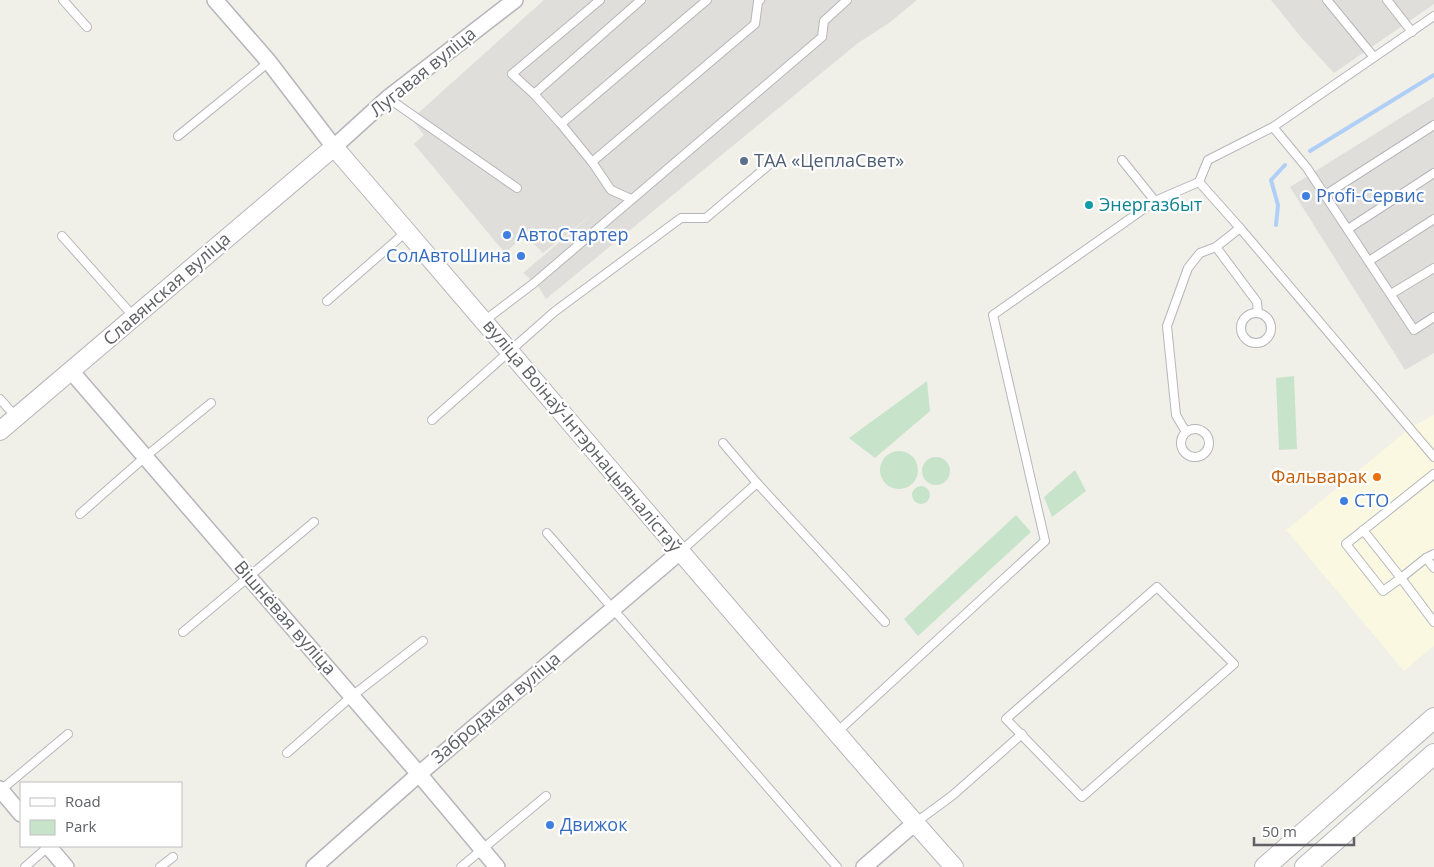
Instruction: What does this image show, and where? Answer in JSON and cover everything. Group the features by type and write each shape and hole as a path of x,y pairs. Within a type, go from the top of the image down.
{"main road":[{"path":"1265,867 1434,718"},
{"path":"1306,867 1434,754"}],"street":[{"name":"вуліца Воінаў-Інтэрнацыяналістаў","path":"215,0 269,62 334,147 836,733 954,867"},
{"name":"Лугавая вуліца","path":"334,147 388,98 515,0"},
{"name":"Славянская вуліца","path":"0,430 334,147"},
{"name":"Вішнёвая вуліца","path":"71,371 497,867"},
{"name":"Забродзкая вуліца","path":"314,867 419,774 681,551"},
{"path":"1,790 20,813"},
{"path":"864,867 915,823"},
{"path":"50,847 66,867"}],"lane":[{"path":"63,0 87,27"},
{"path":"600,0 512,74 534,94 561,124 592,162 611,190 631,199"},
{"path":"534,94 641,0"},
{"path":"561,124 707,0"},
{"path":"592,162 755,24 758,2 760,0"},
{"path":"484,321 534,283 822,36 824,21 847,0"},
{"path":"1327,0 1374,56"},
{"path":"1387,0 1412,32"},
{"path":"836,733 1045,541 993,315 1155,201 1199,182 1208,160 1272,127 1434,16"},
{"path":"178,136 269,62"},
{"path":"388,98 517,188"},
{"path":"1325,195 1434,125"},
{"path":"1272,127 1307,168 1414,330 1434,317"},
{"path":"1122,160 1155,201"},
{"path":"432,420 554,312 680,218 706,218 770,164"},
{"path":"1348,230 1434,173"},
{"path":"1199,182 1434,457"},
{"path":"1369,260 1434,219"},
{"path":"1186,432 1176,415 1167,326 1188,268 1200,253 1216,248 1240,228"},
{"path":"326,301 407,231"},
{"path":"62,236 134,317"},
{"path":"1216,248 1257,302 1258,313"},
{"path":"1391,294 1434,268"},
{"path":"1258,313 1267,318 1271,327 1268,337 1259,343 1249,342 1242,334 1241,324 1248,315 1258,313"},
{"path":"0,399 16,417"},
{"path":"80,514 211,403"},
{"path":"723,443 757,484 885,622"},
{"path":"1434,474 1346,544 1383,591 1434,554"},
{"path":"681,551 757,484"},
{"path":"183,632 314,522"},
{"path":"1363,530 1434,622"},
{"path":"547,533 837,867"},
{"path":"1426,558 1434,568"},
{"path":"1157,587 1234,664 1082,798 1022,734 1006,719 1157,587"},
{"path":"287,754 352,696 423,641"},
{"path":"1,790 68,734"},
{"path":"915,823 952,795 1022,734"},
{"path":"461,867 546,796"},
{"path":"25,867 48,847"},
{"path":"160,867 173,857"}],"shaded area":[{"path":"544,0 917,0 889,23 858,43 546,299 538,286 523,273 594,213 543,253 525,235 505,253 414,144 424,135 410,117 415,116"},
{"path":"1271,0 1434,0 1434,4 1334,73 1300,36"},
{"path":"1434,97 1434,353 1405,370 1290,187"},
{"path":"1434,415 1434,646 1404,671 1286,530 1410,428"}],"green space":[{"path":"1294,376 1297,449 1279,450 1276,378"},
{"path":"927,381 930,411 875,458 849,438"},
{"path":"899,451 912,457 918,470 912,483 899,489 886,483 880,470 886,457"},
{"path":"936,457 946,461 950,471 946,481 936,485 926,481 922,471 926,461"},
{"path":"1075,470 1086,491 1052,517 1044,497"},
{"path":"921,486 927,489 930,495 927,501 921,504 915,501 912,495 915,489"},
{"path":"1016,515 1031,532 918,636 904,619"}],"waterway":[{"path":"1310,151 1434,75"},
{"path":"1276,225 1278,205 1271,180 1285,165"}],"place":[{"name":"ТАА «ЦеплаСвет»","path":"744,161"},
{"name":"Profi-Сервис","path":"1306,196"},
{"name":"Энергазбыт","path":"1089,205"},
{"name":"АвтоСтартер","path":"507,235"},
{"name":"СолАвтоШина","path":"521,256"},
{"name":"Фальварак","path":"1377,477"},
{"name":"СТО","path":"1344,501"},
{"name":"Движок","path":"550,825"}]}
